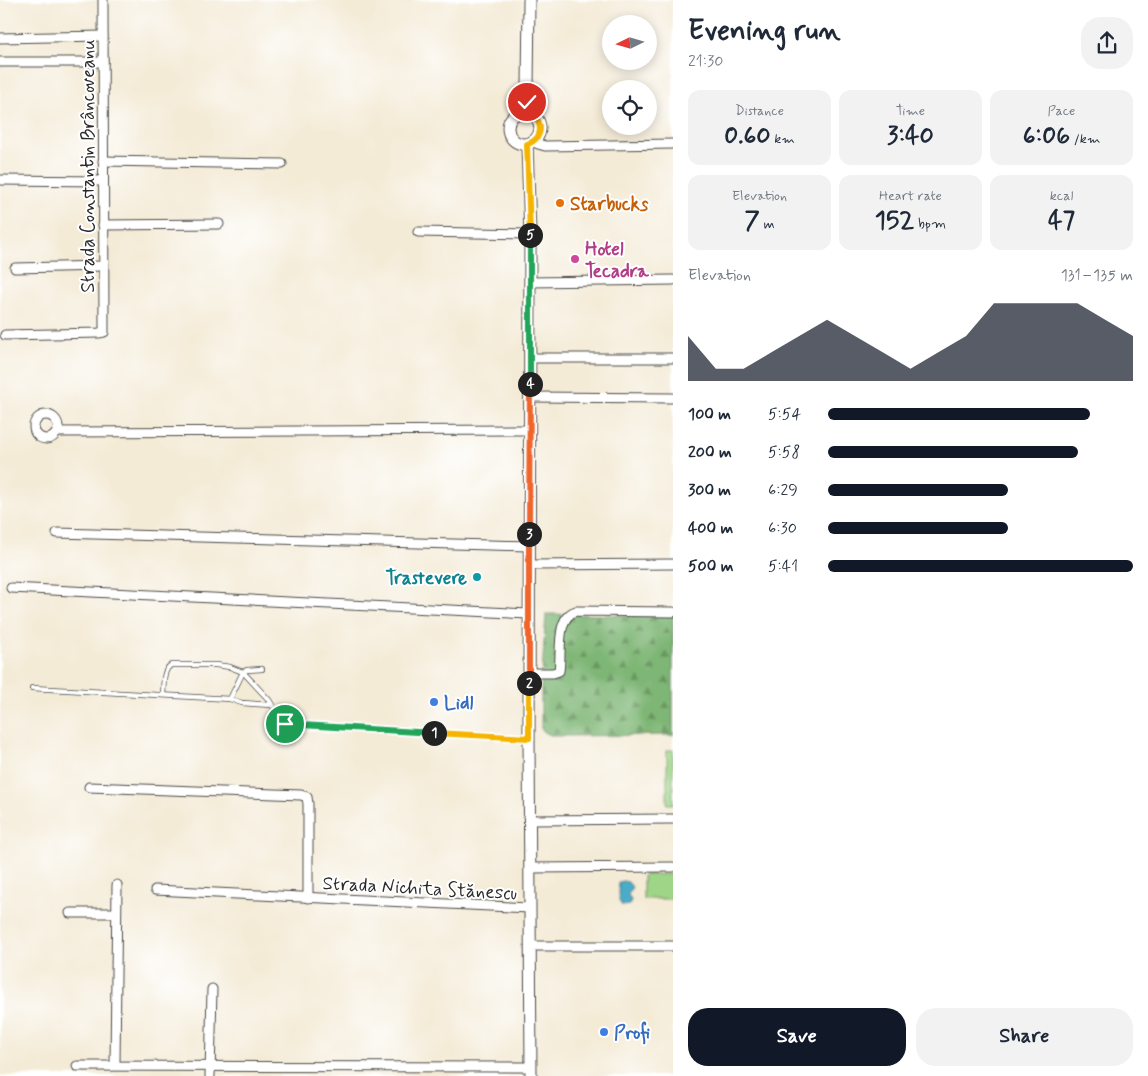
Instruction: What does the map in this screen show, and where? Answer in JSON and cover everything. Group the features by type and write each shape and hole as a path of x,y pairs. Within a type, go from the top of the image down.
{"street":[{"name":"Strada Constantin Brâncoveanu","path":"5,335 104,332 103,0"},
{"path":"525,111 528,88 529,0"},
{"path":"0,38 103,36"},
{"path":"0,62 102,62"},
{"path":"77,1066 135,1065 531,1072 529,738 530,234 531,142 540,131 539,120 525,111 520,112 510,118 507,129 512,139 521,144 531,142 544,146 673,144"},
{"path":"103,161 282,164"},
{"path":"0,180 103,181"},
{"path":"103,225 219,224"},
{"path":"418,232 530,234"},
{"path":"15,268 104,266"},
{"path":"530,282 673,280"},
{"path":"530,358 673,358"},
{"path":"530,397 673,398"},
{"path":"57,432 529,430"},
{"path":"58,533 529,546"},
{"path":"529,564 673,564"},
{"path":"11,588 529,614"},
{"path":"529,673 553,673 559,671 562,629 570,613 576,611 673,612"},
{"name":"Strada Nichita Stănescu","path":"89,788 301,795 307,797 308,898"},
{"path":"530,820 673,819"},
{"path":"530,868 673,867"},
{"path":"115,1065 117,885"},
{"name":"Strada Nichita Stănescu","path":"155,890 530,908"},
{"path":"70,913 116,913"},
{"path":"530,946 673,946"},
{"path":"210,1076 212,989"},
{"path":"135,1065 135,1076"}],"lane":[{"path":"163,695 165,673 171,665 216,665 230,667 243,672 282,721 288,725 529,738"},
{"path":"230,699 243,672 246,670 262,669"},
{"path":"32,688 230,699 242,703 271,705"}],"green space":[{"path":"546,614 673,616 673,735 554,736 541,729 541,687"},
{"path":"667,750 673,750 673,804 667,804"},
{"path":"673,874 673,899 643,899 643,875"}],"water":[{"path":"619,882 628,882 632,887 628,895 631,900 629,905 622,906 619,901"}],"place":[{"name":"Starbucks","path":"560,203"},
{"name":"Hotel Tecadra","path":"575,259"},
{"name":"Trastevere","path":"477,577"},
{"name":"Lidl","path":"434,702"},
{"name":"Profi","path":"604,1032"}],"route":[{"path":"285,724 529,738 530,234 527,144 531,143 538,136 540,126 539,120 531,113 525,111 527,102"}]}
